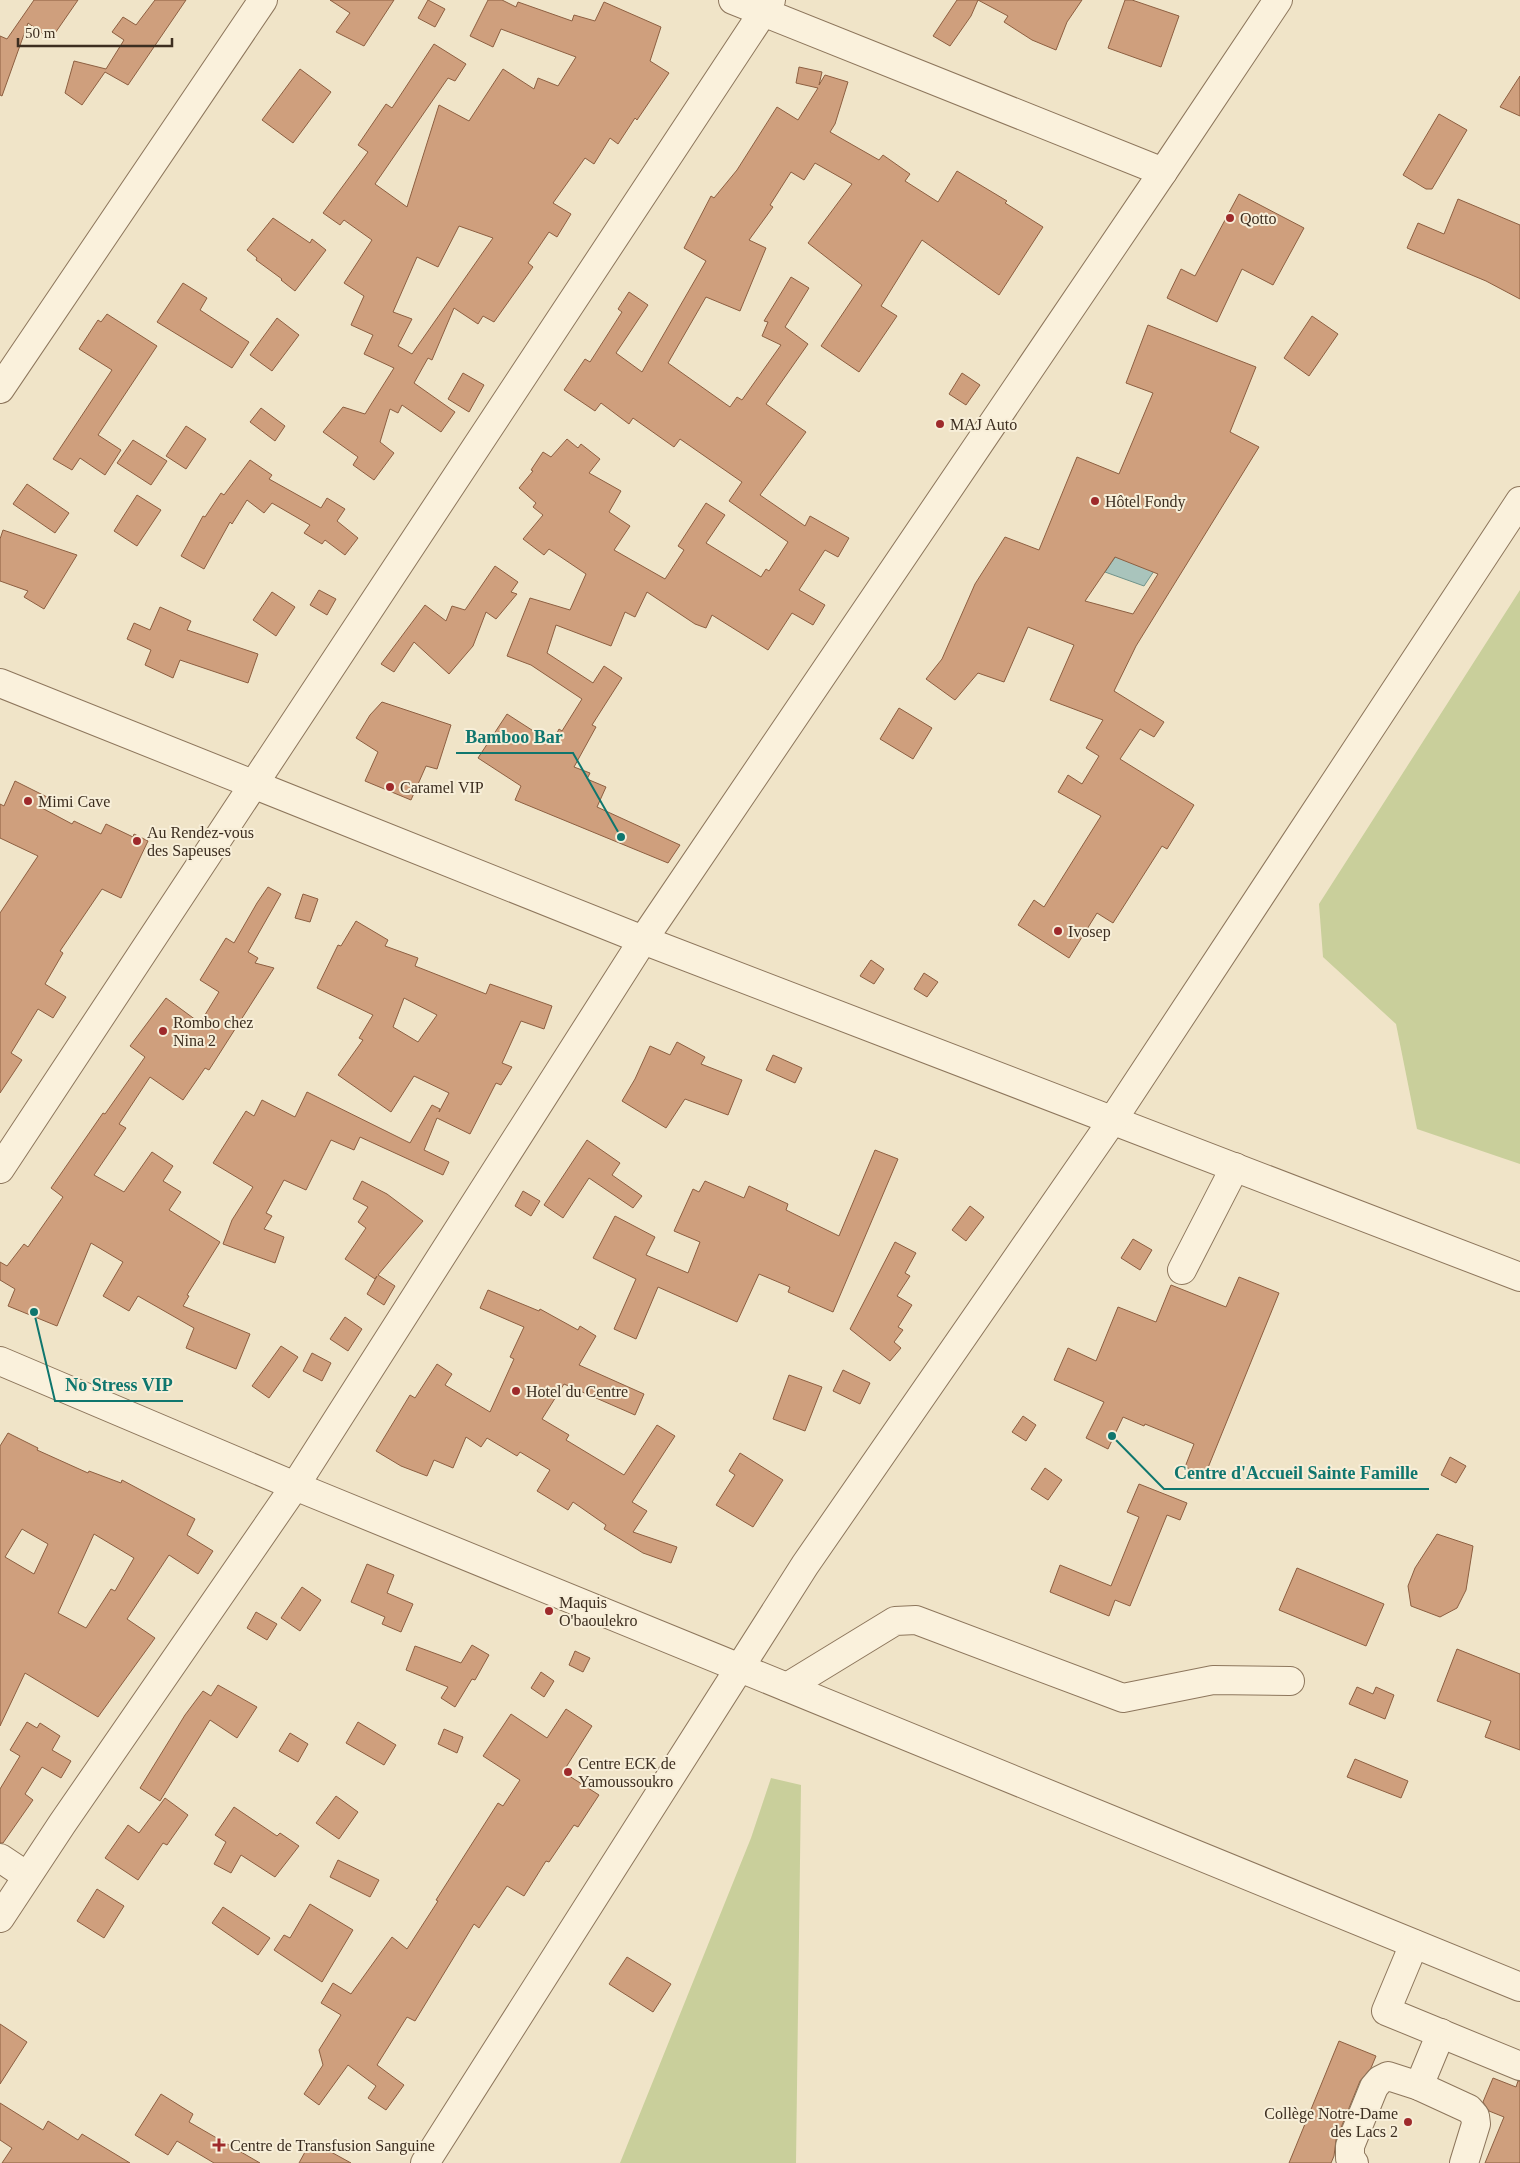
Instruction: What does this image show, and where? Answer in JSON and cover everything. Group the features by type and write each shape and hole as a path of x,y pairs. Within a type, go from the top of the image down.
{"street":[{"path":"0,389 263,0"},
{"path":"733,0 767,6 1163,172"},
{"path":"0,1918 295,1486 643,940 1278,0"},
{"path":"0,1169 767,6"},
{"path":"425,2163 805,1565 1112,1121 1520,501"},
{"path":"0,683 643,940 1520,1277"},
{"path":"1182,1270 1235,1167"},
{"path":"0,1361 295,1486 1520,1987"},
{"path":"787,1687 895,1621 916,1620 1123,1698 1212,1680 1290,1681"},
{"path":"0,1858 27,1876"},
{"path":"1414,1944 1386,2011 1520,2066"},
{"path":"1419,2086 1442,2033"},
{"path":"1354,2163 1350,2158 1350,2146 1374,2087 1380,2080 1388,2076 1419,2086 1469,2110 1475,2116 1476,2124 1464,2163"}],"green space":[{"path":"1520,590 1520,1164 1417,1129 1396,1024 1323,957 1319,904"},
{"path":"771,1778 801,1785 796,2163 620,2163 751,1838"}],"water":[{"path":"1116,556 1154,571 1144,586 1105,572"}],"building":[{"path":"34,0 78,0 51,39 28,23 2,96 0,95 0,36 7,39"},
{"path":"155,0 186,0 128,85 105,72 82,105 65,93 74,61 106,69 124,40 112,32 123,17 136,25"},
{"path":"330,0 394,0 364,46 336,32 350,13"},
{"path":"428,0 445,9 435,27 418,18"},
{"path":"488,0 502,0 516,7 518,2 572,21 574,15 595,21 604,2 661,27 650,61 669,73 618,144 610,138 594,164 585,158 553,203 571,214 557,237 549,232 528,263 533,267 494,322 483,316 478,324 454,308 432,360 428,358 414,383 455,412 441,432 402,405 398,413 390,409 380,442 394,453 374,480 353,465 358,457 323,432 343,407 365,414 394,368 364,354 373,335 351,325 364,296 344,283 372,240 344,220 340,225 323,213 368,152 358,145 386,104 392,108 434,44 466,64 455,81 448,78 375,184 407,207 439,105 469,121 503,69 534,89 538,78 558,86 576,57 501,29 493,47 470,36","holes":["459,226 493,238 412,354 398,346 412,319 393,312 417,257 438,267"]},
{"path":"957,0 978,0 971,16 950,46 933,36"},
{"path":"978,0 1082,0 1067,22 1056,50 1032,40 1004,22 1008,16"},
{"path":"1125,0 1132,0 1179,16 1161,67 1108,48"},
{"path":"799,67 822,72 819,85 825,75 848,82 835,124 830,132 879,160 883,155 910,174 905,181 938,202 957,171 1007,201 1005,203 1043,227 999,295 922,240 881,306 897,316 859,372 821,346 862,285 808,243 852,184 815,163 804,180 791,172 770,205 773,207 749,240 766,248 740,311 706,297 668,363 730,407 737,397 742,400 781,345 762,336 768,322 764,321 791,277 809,288 785,327 808,344 766,404 806,432 760,495 805,526 810,516 849,538 838,557 825,550 799,590 825,605 813,625 792,613 768,650 712,615 706,628 695,624 647,592 635,617 625,612 611,646 556,625 547,653 593,683 604,666 622,678 592,725 596,727 574,767 590,773 587,779 606,787 597,807 680,845 668,863 515,800 521,786 478,758 507,714 552,743 559,729 562,731 582,699 531,665 507,656 530,598 570,610 586,574 549,549 544,555 523,539 543,515 533,507 536,503 519,488 533,471 531,470 543,452 551,457 567,439 578,448 581,444 600,459 589,473 621,491 609,512 630,526 614,550 665,579 684,550 678,546 706,503 725,515 706,543 761,577 766,569 769,571 788,542 729,501 742,482 680,439 674,447 633,418 629,424 601,403 595,411 564,390 585,359 590,362 622,312 618,309 629,292 648,305 616,353 642,372 706,261 684,248 711,196 714,198 737,170 777,107 798,120 818,88 796,83"},
{"path":"300,69 331,92 293,143 262,120"},
{"path":"1520,76 1520,116 1500,107"},
{"path":"1439,114 1467,130 1432,189 1426,189 1403,175"},
{"path":"1239,194 1304,228 1273,285 1242,269 1217,322 1167,298 1181,269 1195,276"},
{"path":"1458,199 1520,225 1520,299 1486,281 1407,248 1418,223 1444,234"},
{"path":"273,218 310,243 312,239 326,250 295,291 256,260 257,258 247,250"},
{"path":"183,283 207,298 200,310 249,342 232,368 157,322"},
{"path":"107,314 157,346 98,435 121,450 105,475 80,458 72,470 53,459 112,370 79,349 98,320 101,322"},
{"path":"1312,316 1338,334 1309,376 1284,358"},
{"path":"277,318 299,335 272,371 250,355"},
{"path":"1148,325 1256,367 1230,432 1259,447 1136,646 1114,691 1164,722 1154,737 1140,729 1120,759 1194,805 1167,849 1162,846 1113,923 1097,913 1069,958 1018,925 1034,900 1044,907 1101,816 1058,792 1068,775 1082,784 1099,756 1086,748 1103,720 1050,700 1074,645 1028,627 1004,682 978,673 955,700 926,679 942,659 975,584 1005,537 1039,550 1077,457 1119,474 1153,393 1126,383","holes":["1115,557 1158,574 1133,614 1085,601"]},
{"path":"463,373 484,385 469,412 448,399"},
{"path":"962,373 980,385 966,405 949,394"},
{"path":"261,408 285,426 275,441 250,422"},
{"path":"186,426 206,439 186,469 166,456"},
{"path":"133,440 167,461 151,485 117,463"},
{"path":"250,460 272,475 269,479 321,508 327,498 345,509 337,521 358,538 345,555 325,540 322,544 304,533 310,525 272,503 264,513 247,500 232,524 230,522 204,569 181,556 203,516 205,517 221,493 224,495"},
{"path":"27,484 69,513 55,533 13,504"},
{"path":"137,495 161,510 137,546 114,531"},
{"path":"3,530 77,555 44,609 24,597 28,591 0,581 0,539"},
{"path":"495,566 518,582 511,592 517,594 496,619 486,612 473,646 449,674 414,642 394,672 381,664 425,605 446,621 452,606 465,610"},
{"path":"319,590 336,599 327,615 310,605"},
{"path":"272,592 295,607 276,636 253,620"},
{"path":"160,607 191,621 187,630 258,654 248,683 180,660 173,678 145,665 151,650 127,639 134,623 150,630"},
{"path":"382,702 451,725 437,769 426,766 411,800 365,781 378,752 356,738 370,715"},
{"path":"899,708 932,728 913,759 880,739"},
{"path":"15,781 47,797 42,808 72,824 74,821 101,834 106,824 133,837 134,834 148,841 121,898 102,889 60,951 63,953 45,984 66,997 53,1018 38,1009 11,1053 22,1060 0,1093 0,913 38,856 0,838 0,804 4,806"},
{"path":"268,887 281,894 248,952 258,958 255,963 274,968 209,1070 205,1068 183,1100 150,1077 119,1124 126,1128 94,1175 124,1192 152,1152 173,1166 163,1181 181,1192 169,1210 220,1242 187,1295 189,1296 183,1306 250,1334 236,1369 186,1348 194,1328 138,1296 129,1311 103,1296 123,1262 91,1243 57,1326 8,1306 15,1289 0,1280 0,1262 7,1266 24,1244 28,1247 63,1197 51,1188 145,1057 130,1046 166,998 200,1023 219,992 200,980 226,938 234,943"},
{"path":"303,894 318,899 310,922 295,918"},
{"path":"356,921 388,940 385,946 418,958 415,966 486,994 490,984 552,1006 544,1029 521,1021 502,1063 512,1067 501,1085 496,1083 470,1134 437,1118 424,1150 449,1162 443,1175 360,1137 354,1150 331,1140 306,1190 284,1180 266,1213 272,1216 264,1229 284,1237 275,1263 223,1244 232,1220 253,1187 213,1163 246,1111 254,1116 262,1100 295,1117 307,1092 410,1143 432,1105 440,1109 439,1112 449,1093 414,1076 391,1112 338,1075 363,1040 359,1038 373,1015 317,988 338,945 341,946","holes":["404,998 437,1015 418,1042 393,1027"]},
{"path":"871,960 884,969 874,984 860,976"},
{"path":"924,973 938,982 927,997 914,989"},
{"path":"677,1042 705,1057 701,1064 742,1080 728,1115 685,1099 666,1128 622,1101 635,1079 650,1046 670,1055"},
{"path":"773,1055 802,1068 795,1083 766,1070"},
{"path":"587,1140 620,1163 612,1175 642,1196 633,1208 589,1178 563,1218 544,1205"},
{"path":"875,1150 898,1159 833,1312 788,1292 790,1287 759,1274 737,1322 658,1287 636,1339 614,1329 636,1279 593,1258 615,1216 655,1237 646,1255 688,1273 700,1242 674,1231 693,1189 699,1192 705,1181 744,1198 749,1186 788,1204 786,1210 839,1236"},
{"path":"362,1181 387,1194 423,1221 378,1275 395,1286 384,1305 367,1294 377,1276 375,1279 345,1259 366,1228 358,1222 368,1207 353,1199"},
{"path":"523,1191 540,1201 531,1216 515,1206"},
{"path":"970,1206 984,1217 966,1241 952,1230"},
{"path":"1133,1239 1152,1250 1140,1270 1121,1258"},
{"path":"895,1242 916,1253 905,1273 910,1276 897,1296 912,1305 898,1327 903,1330 894,1342 901,1348 890,1361 850,1329"},
{"path":"1239,1277 1279,1293 1205,1475 1185,1467 1194,1444 1123,1417 1108,1449 1086,1438 1104,1402 1054,1380 1068,1348 1096,1361 1118,1307 1156,1322 1171,1285 1226,1307"},
{"path":"488,1290 539,1311 540,1309 578,1330 580,1326 596,1336 579,1365 644,1394 635,1415 564,1384 542,1419 569,1435 566,1440 624,1475 657,1425 675,1436 632,1502 647,1511 633,1532 677,1547 671,1563 643,1553 604,1529 606,1525 573,1502 568,1510 537,1491 550,1470 520,1452 517,1456 487,1438 481,1447 466,1437 453,1468 434,1460 427,1476 401,1466 376,1451 410,1395 415,1398 437,1364 452,1374 445,1385 490,1412 514,1359 510,1357 524,1327 480,1308"},
{"path":"345,1317 362,1329 348,1351 330,1339"},
{"path":"281,1346 298,1357 269,1398 252,1386"},
{"path":"312,1353 331,1363 322,1381 303,1371"},
{"path":"843,1370 870,1383 860,1404 833,1391"},
{"path":"789,1375 822,1387 805,1431 773,1419"},
{"path":"1023,1416 1036,1425 1026,1441 1012,1432"},
{"path":"8,1433 38,1448 37,1450 88,1473 89,1471 121,1483 122,1480 195,1519 187,1535 213,1551 198,1574 169,1555 127,1619 155,1638 98,1717 25,1673 0,1726 0,1446","holes":["22,1529 48,1544 34,1574 5,1557","94,1534 134,1558 115,1591 111,1589 86,1628 58,1613"]},
{"path":"740,1453 783,1480 753,1527 716,1505 735,1475 729,1471"},
{"path":"1450,1457 1466,1466 1456,1483 1441,1475"},
{"path":"1045,1468 1062,1480 1048,1500 1031,1489"},
{"path":"1139,1484 1187,1503 1180,1520 1167,1515 1130,1606 1115,1600 1109,1616 1050,1592 1060,1565 1111,1586 1139,1517 1127,1512"},
{"path":"1437,1534 1473,1546 1466,1590 1457,1608 1440,1617 1411,1606 1408,1586 1415,1568"},
{"path":"367,1564 394,1575 387,1593 413,1604 401,1632 382,1624 385,1617 351,1602"},
{"path":"1297,1568 1384,1604 1366,1646 1279,1610"},
{"path":"302,1587 321,1600 300,1631 281,1618"},
{"path":"256,1612 277,1624 267,1640 247,1628"},
{"path":"472,1645 489,1655 475,1680 472,1679 455,1707 441,1698 448,1687 406,1670 415,1646 461,1663"},
{"path":"1457,1649 1520,1674 1520,1750 1485,1737 1491,1721 1437,1701"},
{"path":"575,1651 590,1658 583,1672 569,1665"},
{"path":"541,1672 554,1681 544,1697 531,1688"},
{"path":"218,1685 257,1707 237,1738 210,1720 160,1801 140,1788 185,1715 203,1691 211,1696"},
{"path":"1357,1687 1373,1694 1376,1687 1394,1695 1385,1719 1349,1704"},
{"path":"566,1709 592,1726 563,1772 599,1795 578,1827 574,1825 549,1862 546,1861 524,1896 507,1886 479,1928 474,1924 415,2021 407,2017 377,2065 404,2085 386,2110 368,2098 376,2086 348,2065 319,2105 304,2094 323,2065 319,2050 341,2015 321,2003 333,1983 351,1994 392,1937 407,1949 498,1803 503,1806 520,1780 483,1756 511,1714 547,1738"},
{"path":"27,1722 37,1728 40,1723 60,1736 52,1750 71,1761 61,1778 42,1767 25,1794 33,1800 3,1843 0,1843 0,1789 20,1756 10,1750"},
{"path":"358,1722 396,1745 384,1765 346,1743"},
{"path":"444,1729 463,1737 457,1753 438,1744"},
{"path":"290,1733 308,1744 298,1762 279,1751"},
{"path":"1355,1759 1408,1781 1401,1798 1347,1777"},
{"path":"336,1796 358,1812 339,1839 316,1823"},
{"path":"165,1798 188,1815 167,1845 163,1843 138,1880 105,1858 128,1825 139,1833"},
{"path":"234,1807 277,1836 280,1833 299,1846 275,1877 241,1855 231,1873 214,1864 226,1842 215,1835"},
{"path":"338,1860 379,1880 370,1897 330,1877"},
{"path":"97,1889 124,1906 104,1938 77,1921"},
{"path":"310,1904 353,1930 322,1982 274,1950 284,1935 290,1938"},
{"path":"223,1907 270,1938 258,1955 212,1923"},
{"path":"627,1957 671,1984 653,2012 609,1984"},
{"path":"0,2024 27,2042 0,2084"},
{"path":"1339,2041 1376,2056 1371,2068 1360,2081 1336,2140 1331,2163 1289,2163"},
{"path":"1493,2078 1516,2087 1518,2081 1520,2081 1520,2163 1485,2163 1504,2117 1489,2111 1483,2102"},
{"path":"161,2094 193,2114 189,2122 260,2163 214,2163 177,2141 168,2155 135,2135"},
{"path":"0,2103 43,2130 48,2121 78,2140 82,2134 130,2163 2,2163 12,2148 0,2140"},
{"path":"311,2141 351,2163 299,2163"}],"place":[{"name":"Qotto","path":"1230,218"},
{"name":"MAJ Auto","path":"940,424"},
{"name":"Hôtel Fondy","path":"1095,501"},
{"name":"Caramel VIP","path":"390,787"},
{"name":"Mimi Cave","path":"28,801"},
{"name":"Bamboo Bar","path":"621,837"},
{"name":"Au Rendez-vous des Sapeuses","path":"137,841"},
{"name":"Ivosep","path":"1058,931"},
{"name":"Rombo chez Nina 2","path":"163,1031"},
{"name":"No Stress VIP","path":"34,1312"},
{"name":"Hotel du Centre","path":"516,1391"},
{"name":"Centre d'Accueil Sainte Famille","path":"1112,1436"},
{"name":"Maquis O'baoulekro","path":"549,1611"},
{"name":"Centre ECK de Yamoussoukro","path":"568,1772"},
{"name":"Collège Notre-Dame des Lacs 2","path":"1408,2122"},
{"name":"Centre de Transfusion Sanguine","path":"219,2145"}]}
